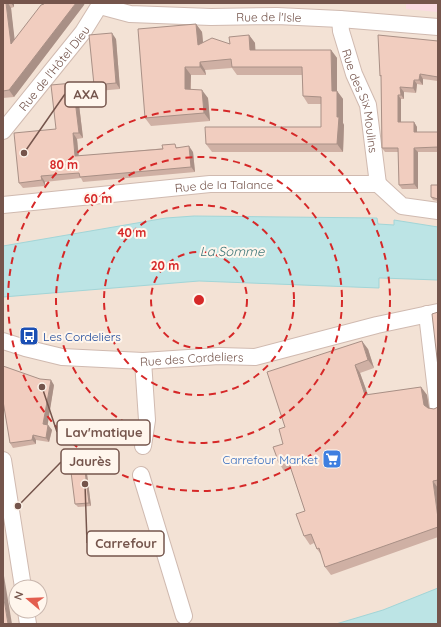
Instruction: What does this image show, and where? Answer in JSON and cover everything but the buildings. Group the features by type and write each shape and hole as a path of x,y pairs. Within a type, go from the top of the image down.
{"street":[{"name":"Rue de l'Isle","path":"101,4 130,14 211,17 277,10 340,19 438,27"},
{"name":"Rue de l'Hôtel Dieu","path":"3,131 83,32 101,4"},
{"name":"Rue des Six Moulins","path":"340,19 341,31 354,74 368,105 378,184"},
{"name":"Rue de la Talance","path":"3,205 210,184 378,184"},
{"path":"378,184 402,206 438,211"},
{"path":"432,313 438,408"},
{"name":"Rue des Cordeliers","path":"3,341 62,357 143,361 219,356 255,357 377,324 432,313"},
{"path":"143,361 147,420 143,446"},
{"path":"3,460 22,579"},
{"path":"140,475 184,616"}],"shaded area":[{"path":"3,3 438,3 438,624 3,624"},
{"path":"406,3 438,3 438,12 406,9"}],"water":[{"name":"La Somme","path":"194,216 377,218 378,224 394,225 394,220 438,227 438,280 379,278 379,288 199,281 3,297 3,246 166,218"},
{"path":"438,588 438,624 336,624 383,610"}],"place":[{"name":"AXA","path":"24,153"},
{"name":"Les Cordeliers","path":"29,336"},
{"name":"Lav'matique","path":"42,387"},
{"name":"Carrefour Market","path":"332,459"},
{"name":"Carrefour","path":"85,484"},
{"name":"Jaurès","path":"18,506"}]}
